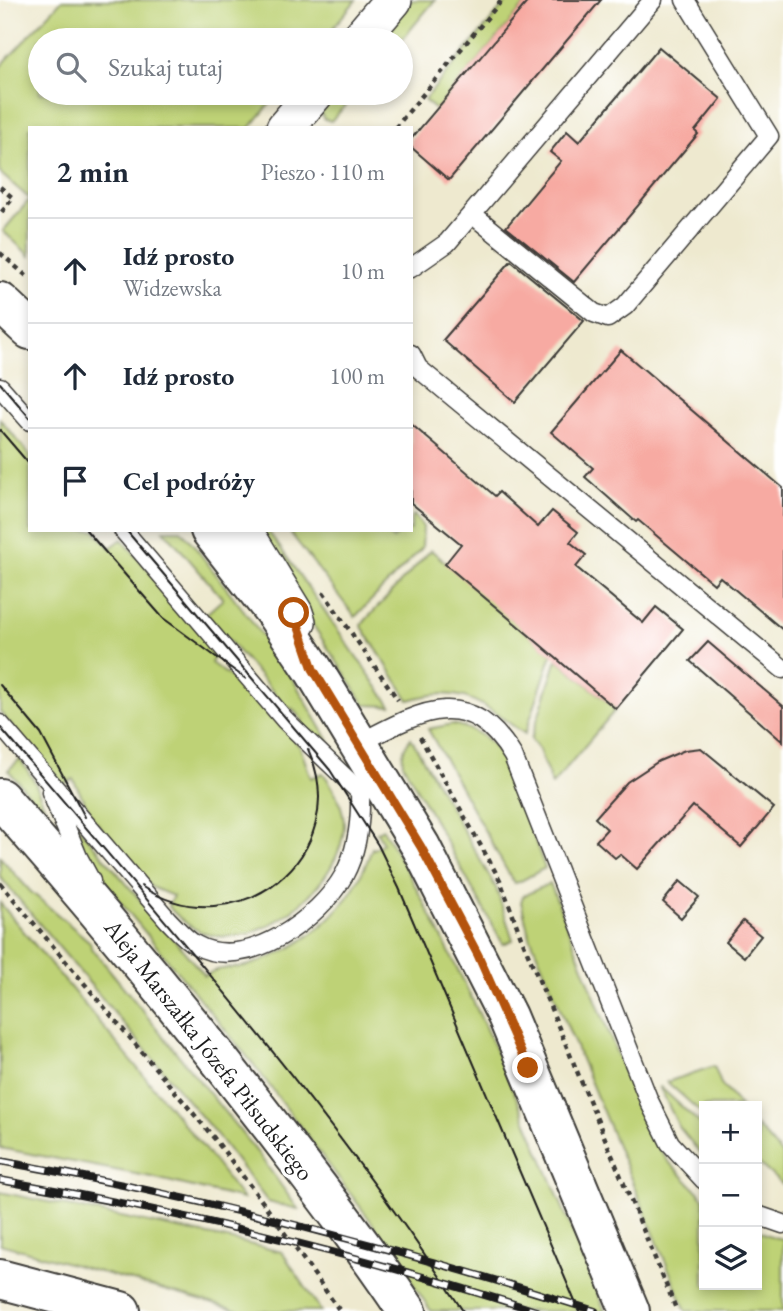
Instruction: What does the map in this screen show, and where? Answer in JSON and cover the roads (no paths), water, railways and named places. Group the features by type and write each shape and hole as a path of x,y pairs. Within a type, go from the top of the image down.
{"main road":[{"path":"212,532 275,613 313,669 360,743 372,786 446,893 507,1016 630,1311"},
{"name":"Aleja Marszałka Józefa Piłsudskiego","path":"0,798 112,928 234,1079 306,1171 407,1311"},
{"path":"0,1279 121,1311"}],"street":[{"path":"369,28 393,0"},
{"path":"287,126 305,105"},
{"path":"244,532 294,613 313,669"}],"lane":[{"path":"413,267 447,243 653,0"},
{"path":"472,214 594,313 608,318 625,306 769,136 685,0"},
{"path":"413,358 418,368 783,669"},
{"path":"0,387 28,420"},
{"path":"0,724 168,920 196,945 210,951 234,951 261,945 294,929 322,905 335,889 352,856 361,816 372,786 285,720 125,532"},
{"path":"360,743 409,718 431,711 450,709 469,713 501,735 513,757 649,1101 670,1143 699,1175"},
{"path":"30,759 52,794 112,928"},
{"path":"762,1217 783,1224"}],"tram line":[{"path":"0,383 28,416"},
{"path":"0,430 28,463"},
{"path":"88,532 163,618 246,679"},
{"path":"128,532 330,770 378,845 399,888 579,1311"},
{"path":"0,685 41,734 85,817"},
{"path":"0,727 181,940 299,1085 410,1234 463,1311"},
{"path":"141,886 177,903 214,906 248,898 278,881 301,856 316,824 319,788 308,749"}],"railway":[{"path":"0,1161 151,1191 300,1226 448,1266 595,1311"},
{"path":"0,1180 136,1206 270,1236 404,1271 536,1311"}]}
